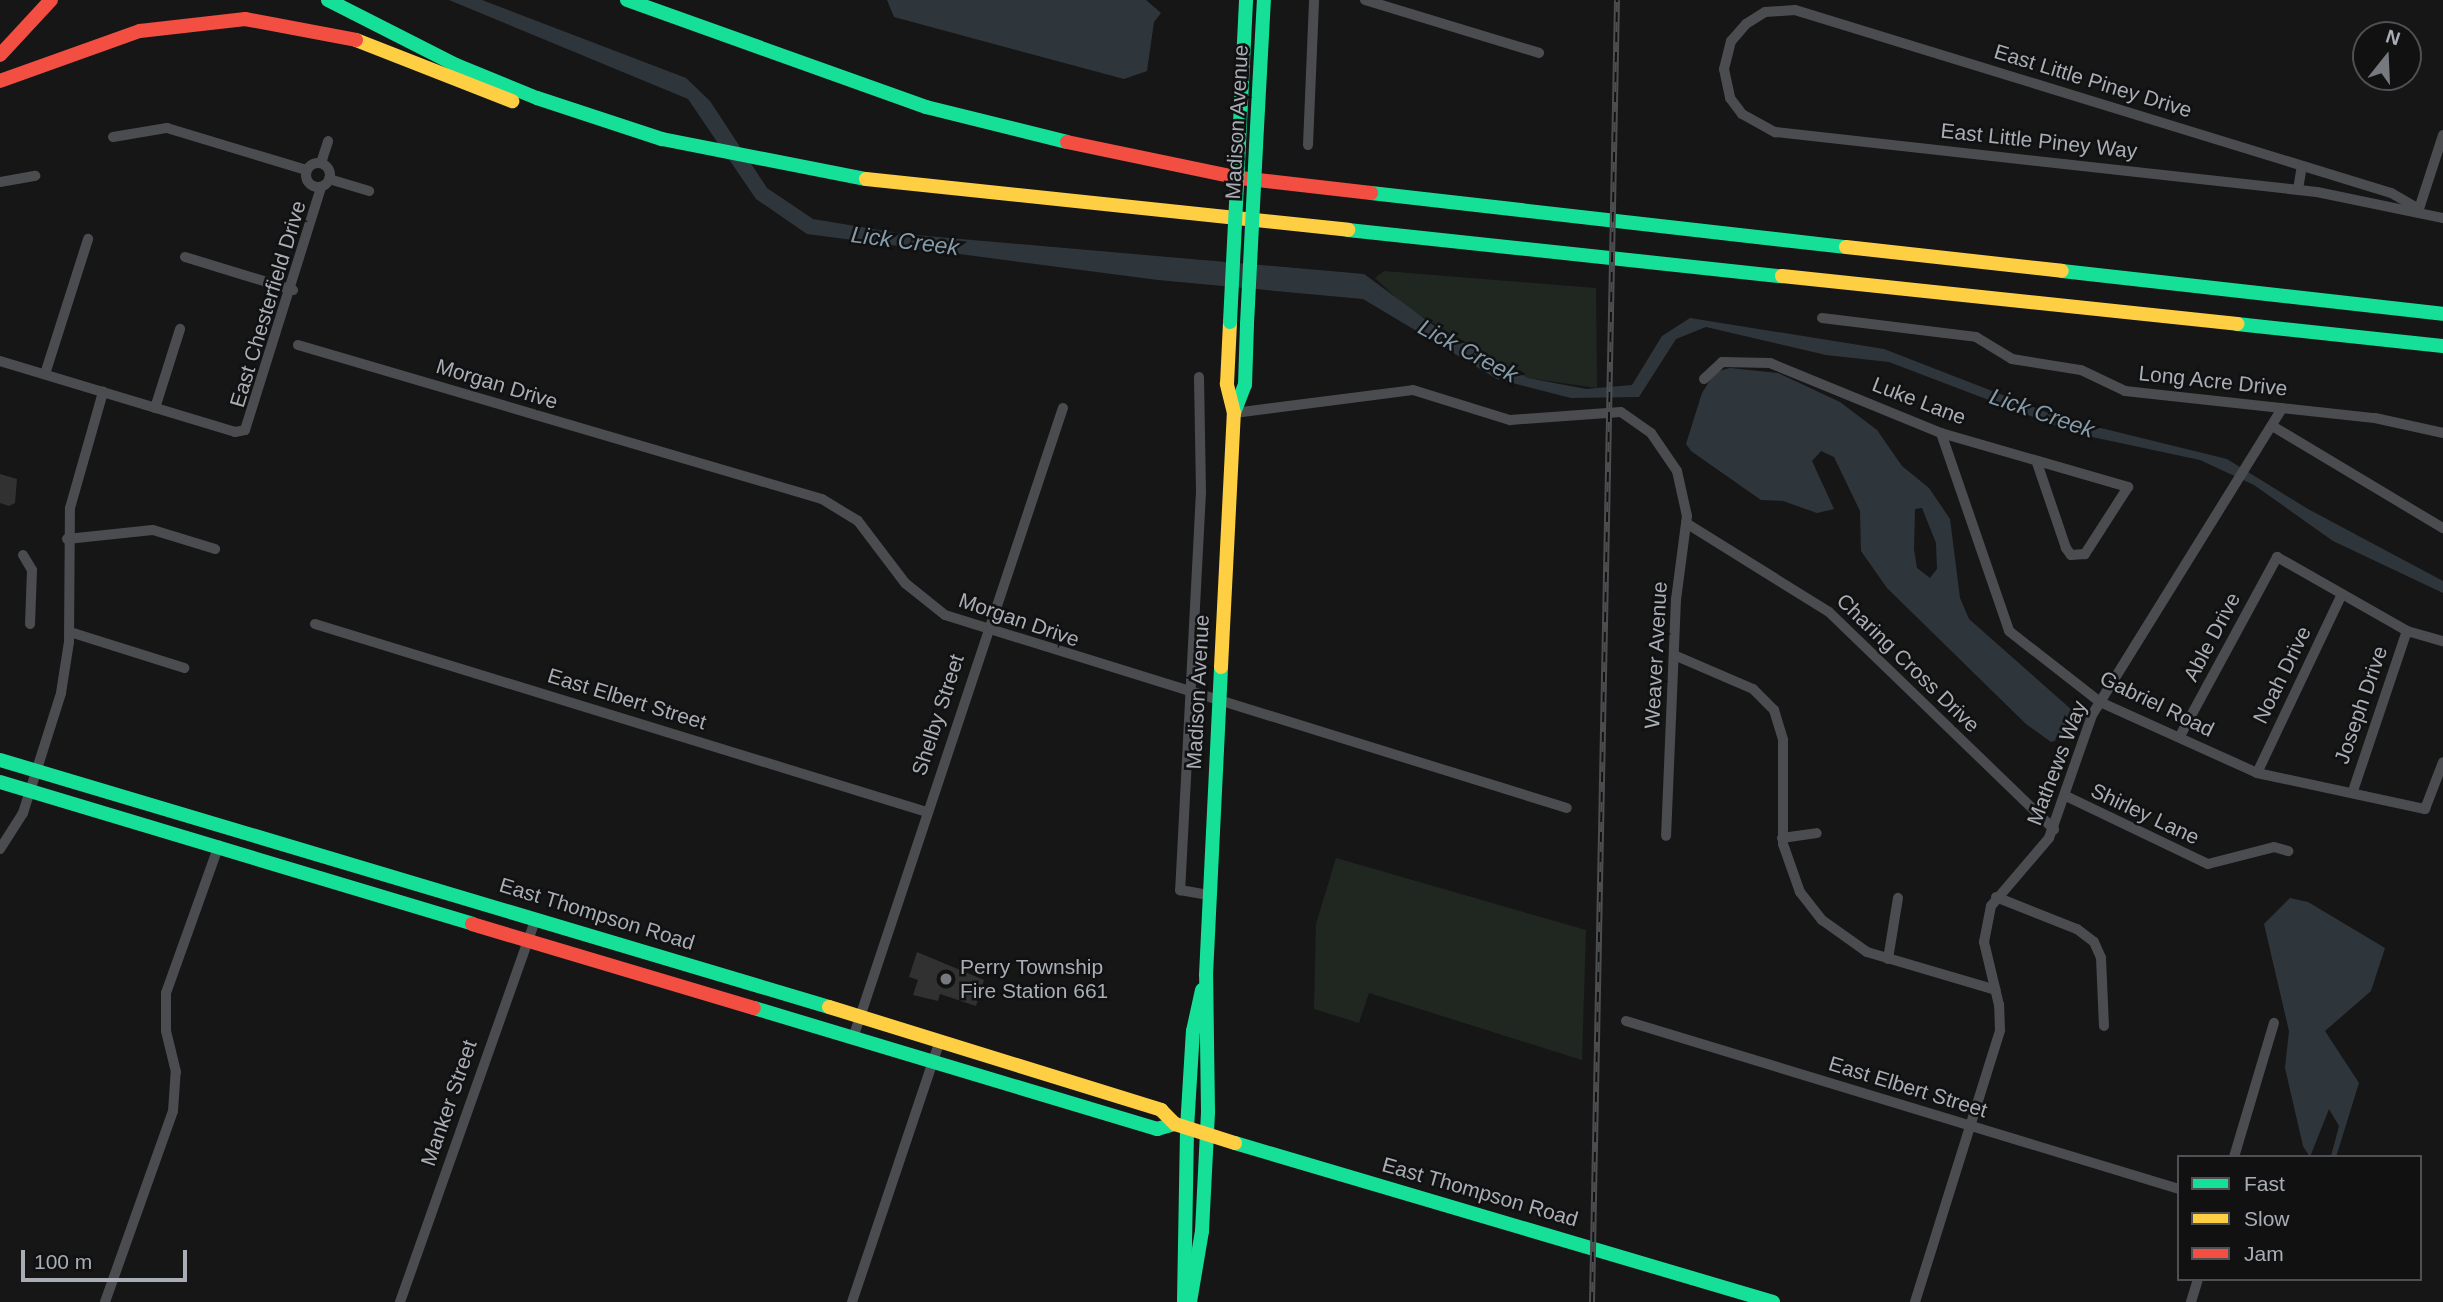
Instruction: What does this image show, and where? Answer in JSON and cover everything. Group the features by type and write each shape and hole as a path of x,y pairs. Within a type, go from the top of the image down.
{"main road":[{"path":"0,55 51,0"},
{"path":"328,0 456,65 611,124 689,146 791,169 1047,201 2443,345"},
{"path":"627,0 744,46 926,107 1096,150 1240,178 2443,314"},
{"name":"Madison Avenue","path":"1190,1302 1207,1135 1211,1036 1206,975 1234,413 1227,384 1246,0"},
{"name":"Madison Avenue","path":"1234,413 1245,385 1264,0"},
{"path":"0,81 140,31 245,19 346,36 536,110 611,124"},
{"name":"East Thompson Road","path":"0,760 34,780 219,845 529,936 1157,1129 1181,1126"},
{"name":"East Thompson Road","path":"0,782 34,780 228,827 940,1040 1161,1110 1181,1126 1207,1135 1749,1298 1773,1302"},
{"path":"219,845 228,827"},
{"name":"Madison Avenue","path":"1184,1302 1181,1126 1193,1031 1206,975"}],"street":[{"path":"1308,145 1314,0"},
{"path":"1365,0 1539,54"},
{"name":"East Little Piney Drive","path":"1754,18 1775,9 1795,10 2390,193 2419,209"},
{"name":"East Little Piney Way","path":"1754,18 1731,41 1724,78 1742,114 1775,132 2298,190 2419,209 2443,218"},
{"path":"113,137 167,128 306,170 321,163"},
{"path":"2419,209 2443,135"},
{"path":"328,141 321,163 329,179 369,191"},
{"path":"2298,190 2302,166"},
{"path":"306,170 307,182 321,187 329,179"},
{"path":"0,183 35,176"},
{"name":"East Chesterfield Drive","path":"155,408 245,430 293,290 321,187"},
{"path":"45,374 88,239"},
{"path":"186,257 293,290"},
{"name":"Long Acre Drive","path":"1822,318 1976,337 2012,359 2081,370 2125,391 2282,408 2443,433"},
{"path":"0,361 155,408 180,329"},
{"name":"Morgan Drive","path":"298,345 822,499 858,521 920,597 945,615 985,632 1567,808"},
{"name":"Luke Lane","path":"1704,379 1722,362 1770,363 1941,433 2037,463 2128,486 2087,551 2076,556 2066,548 2037,463"},
{"name":"Madison Avenue","path":"1199,377 1200,492 1180,890 1209,895"},
{"name":"Weaver Avenue","path":"1234,413 1402,390 1433,393 1510,420 1606,410 1621,412 1651,433 1679,476 1686,523 1674,655 1666,836"},
{"path":"0,849 20,820 61,693 69,632 66,539 75,482 103,392"},
{"name":"Shelby Street","path":"854,1035 985,632 1063,408"},
{"name":"Mathews Way","path":"1915,1302 1998,1036 1996,990 1984,937 1996,897 2054,828 2068,797 2100,702 2274,427 2282,408"},
{"path":"2274,427 2443,528"},
{"name":"Gabriel Road","path":"1941,433 2009,631 2100,702 2257,773 2425,808 2443,762"},
{"name":"Charing Cross Drive","path":"1686,523 1829,612 2054,828"},
{"path":"66,539 153,530 215,550"},
{"path":"23,555 32,570 30,624"},
{"name":"Able Drive","path":"2180,736 2277,557 2342,594"},
{"path":"2342,594 2407,631 2443,641"},
{"name":"Noah Drive","path":"2257,773 2342,594"},
{"name":"East Elbert Street","path":"315,624 927,811"},
{"name":"Joseph Drive","path":"2353,791 2407,631"},
{"path":"69,632 184,667"},
{"path":"1674,655 1753,689 1774,710 1783,744 1782,838 1793,878 1815,912 1849,942 1888,959 1996,990"},
{"name":"Shirley Lane","path":"2068,797 2208,864 2274,848 2288,851"},
{"path":"1782,838 1817,833"},
{"path":"104,1302 173,1111 176,1072 165,1024 167,990 219,845"},
{"path":"1996,897 2077,929 2094,942 2101,958 2104,1026"},
{"path":"1888,959 1898,898"},
{"name":"Manker Street","path":"400,1302 536,918"},
{"name":"East Elbert Street","path":"1626,1021 2177,1188"},
{"path":"2236,1155 2274,1023"},
{"path":"852,1302 940,1040"},
{"path":"2191,1302 2197,1281"}],"shaded area":[{"path":"1384,271 1596,288 1597,388 1528,378 1477,350 1404,305 1375,278"},
{"path":"1336,858 1586,930 1582,1060 1369,993 1359,1023 1314,1009 1316,924"}],"water":[{"name":"Lick Creek","path":"449,0 482,0 686,78 710,101 767,188 813,219 903,234 1364,274 1436,327 1528,378 1586,389 1632,385 1662,336 1690,318 1884,349 2064,419 2227,459 2308,509 2443,581 2443,593 2333,541 2254,485 2200,460 2078,434 1889,362 1826,355 1706,327 1676,339 1639,397 1571,398 1497,379 1363,299 1158,280 807,234 756,199 688,99"},
{"path":"887,0 1146,0 1161,13 1154,22 1147,71 1124,79 894,17"},
{"path":"1730,368 1778,373 1840,402 1877,430 1902,466 1929,488 1950,519 1960,598 1969,619 2073,711 2063,738 2051,742 2026,724 1887,588 1861,551 1860,511 1834,457 1821,451 1812,461 1834,509 1817,513 1783,501 1761,500 1691,451 1686,444 1702,393 1715,372","holes":["1922,508 1936,543 1937,569 1930,578 1917,568 1914,549 1915,509"]},
{"path":"2290,898 2308,902 2385,948 2371,991 2325,1031 2359,1083 2337,1155 2331,1155 2339,1126 2329,1109 2311,1155 2303,1146 2285,1068 2289,1031 2264,924"}],"building":[{"path":"0,474 17,479 15,503 9,506 0,503"},
{"name":"Perry Township Fire Station 661","path":"917,952 984,980 976,1006 940,994 938,1001 913,995 918,980 909,977"}],"railway":[{"path":"1592,1302 1617,0"}],"traffic: fast":[{"path":"328,0 456,65 537,98 662,139 866,179"},
{"path":"627,0 926,107 1067,142"},
{"path":"1239,144 1246,0"},
{"path":"1256,146 1264,0"},
{"path":"1230,322 1239,144"},
{"path":"1247,324 1256,146"},
{"path":"1371,193 1846,247"},
{"path":"1348,230 1782,276"},
{"path":"2062,271 2443,314"},
{"path":"1234,413 1245,385 1247,324"},
{"path":"2237,324 2443,346"},
{"path":"1190,1302 1202,1231 1208,1111 1206,975 1221,667"},
{"path":"0,760 829,1007"},
{"path":"0,782 472,924"},
{"path":"1184,1302 1187,1128 1193,1031 1202,990"},
{"path":"754,1008 1157,1129 1175,1124"},
{"path":"1235,1143 1773,1302"}],"traffic: slow":[{"path":"356,40 512,101"},
{"path":"866,179 1348,230"},
{"path":"1846,247 2062,271"},
{"path":"1782,276 2237,324"},
{"path":"1221,667 1234,413 1227,384 1230,322"},
{"path":"829,1007 1161,1110 1175,1124 1235,1143"}],"traffic: jam":[{"path":"0,55 51,0"},
{"path":"0,81 140,31 245,19 356,40"},
{"path":"1067,142 1240,178 1371,193"},
{"path":"472,924 754,1008"}],"place":[{"name":"Perry Township Fire Station 661","path":"946,979"}]}
